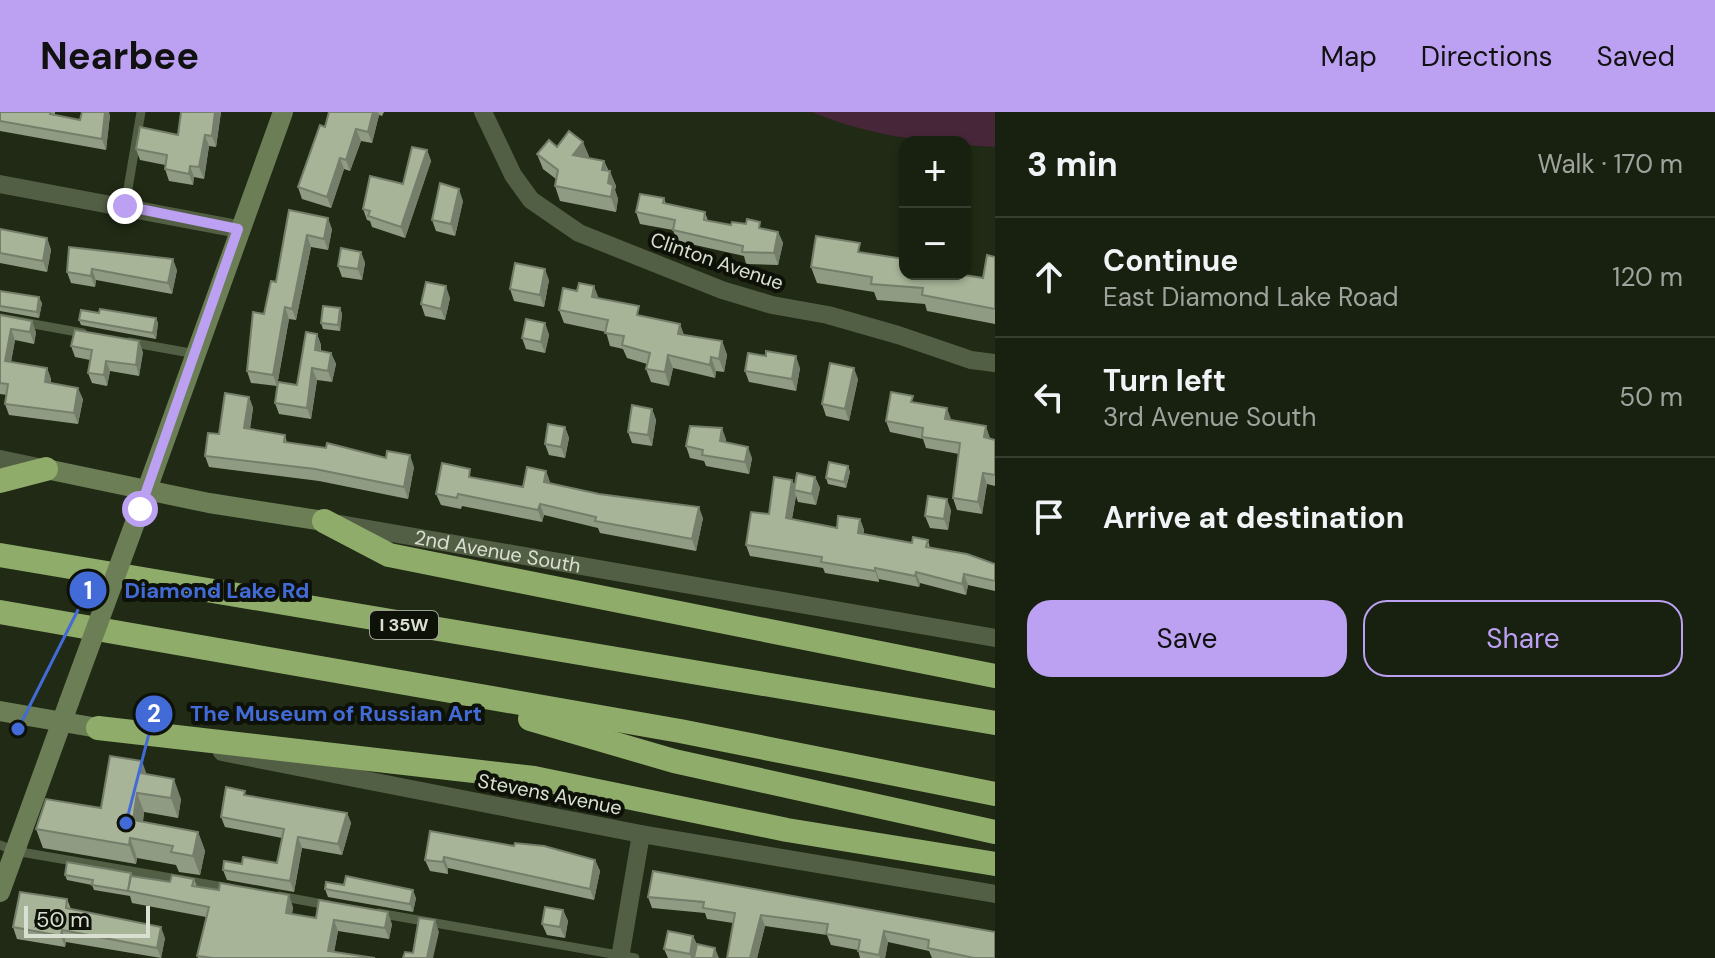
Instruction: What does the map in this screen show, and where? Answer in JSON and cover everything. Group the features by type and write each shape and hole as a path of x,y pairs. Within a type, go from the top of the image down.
{"highway":[{"path":"0,481 46,469"},
{"path":"324,521 389,555 995,676"},
{"name":"I 35W","path":"0,555 995,723"},
{"path":"0,612 680,731 995,794"},
{"path":"416,686 674,761 995,832"},
{"path":"98,728 534,778 787,830 995,864"}],"street":[{"path":"0,892 8,848 62,722 196,354 238,229 283,112"},
{"name":"Clinton Avenue","path":"483,112 513,175 531,200 579,233 747,298 828,315 971,360 995,363"},
{"path":"0,184 238,229"},
{"name":"2nd Avenue South","path":"0,459 46,469 143,500 324,521 995,638"},
{"path":"0,711 98,728"},
{"name":"Stevens Avenue","path":"98,728 641,834 995,894"},
{"path":"625,957 641,834"}],"lane":[{"path":"125,206 141,112"},
{"path":"0,318 88,334"},
{"path":"117,340 196,354"},
{"path":"8,848 236,889"},
{"path":"267,894 344,908"},
{"path":"359,910 625,957"}],"shaded area":[{"path":"812,112 995,112 995,147 971,145 971,136 900,136 849,125"}],"building":[{"path":"0,112 50,112 80,120 82,112 105,112 102,139 0,121"},
{"path":"181,112 215,112 212,136 205,135 199,167 190,166 189,174 165,169 167,155 136,149 140,127 178,135"},
{"path":"329,112 373,112 368,132 356,129 346,160 340,158 327,197 298,187 320,125 325,127"},
{"path":"569,131 583,142 573,155 604,161 602,170 610,171 608,183 613,185 611,197 555,186 558,170 537,154 549,140 557,147"},
{"path":"412,147 427,150 401,227 368,216 370,211 363,209 370,176 403,184"},
{"path":"440,183 459,189 451,224 432,220"},
{"path":"640,194 664,198 663,203 705,212 704,220 731,225 732,222 746,224 747,219 760,222 759,228 778,232 774,253 742,252 743,246 673,230 675,220 636,212"},
{"path":"289,210 328,218 324,239 307,235 292,309 285,307 273,375 247,371 253,312 264,314 271,281 276,282"},
{"path":"0,229 47,238 43,261 0,253"},
{"path":"816,236 860,243 858,252 899,258 899,280 983,278 987,255 995,257 995,309 922,295 923,288 871,284 872,277 811,267"},
{"path":"69,247 173,259 168,283 92,269 91,276 67,272"},
{"path":"341,248 361,252 358,269 338,266"},
{"path":"515,263 545,269 540,295 510,289"},
{"path":"426,282 446,286 441,309 421,304"},
{"path":"579,283 594,286 592,297 639,306 637,315 680,324 678,334 722,341 719,359 711,357 710,365 668,355 665,372 646,369 650,353 622,345 624,336 605,333 608,320 559,310 563,288 577,291"},
{"path":"0,291 39,297 37,312 0,306"},
{"path":"323,306 340,308 338,325 321,323"},
{"path":"100,309 156,318 153,333 79,320 81,310 99,313"},
{"path":"0,315 32,321 30,332 11,329 5,361 47,368 45,382 78,388 74,413 5,404 8,384 0,383"},
{"path":"526,319 545,323 541,342 522,338"},
{"path":"75,330 139,341 136,365 106,361 104,375 88,373 92,350 71,346"},
{"path":"306,332 317,334 315,350 331,353 328,371 312,368 307,408 275,403 278,382 297,385"},
{"path":"766,351 796,356 792,379 745,371 748,353 766,356"},
{"path":"830,363 854,368 845,409 822,404"},
{"path":"891,392 913,396 911,402 947,408 945,419 986,426 984,437 995,440 995,475 983,473 978,502 953,498 960,443 922,437 923,428 886,421"},
{"path":"225,393 249,397 244,428 285,435 284,442 326,448 327,443 386,458 387,451 410,455 404,487 315,469 205,456 208,433 219,434"},
{"path":"632,405 652,409 648,435 628,432"},
{"path":"548,424 565,427 561,447 545,444"},
{"path":"690,426 722,428 720,441 748,447 745,462 702,455 703,450 686,446"},
{"path":"829,462 848,466 844,482 826,478"},
{"path":"442,463 470,469 469,477 523,487 527,467 546,471 544,482 599,494 699,507 692,539 595,521 596,517 540,504 538,510 458,494 457,498 436,494"},
{"path":"797,473 815,477 812,494 794,490"},
{"path":"774,477 792,480 786,518 837,528 838,516 860,519 858,533 912,543 913,537 928,540 926,547 967,554 995,564 995,581 964,574 962,584 916,572 915,576 875,568 875,571 821,562 822,557 746,545 751,512 769,514"},
{"path":"928,496 947,499 944,519 925,516"},
{"path":"110,756 142,761 140,773 174,779 171,798 137,793 133,820 198,832 193,856 171,852 173,846 130,838 129,845 36,829 46,799 101,808"},
{"path":"226,787 245,791 244,795 347,813 338,844 298,837 290,881 223,870 224,861 242,864 243,857 277,863 284,829 221,817"},
{"path":"430,831 514,846 515,843 544,846 595,860 590,889 444,857 443,862 425,860"},
{"path":"67,862 131,873 128,891 92,885 93,880 65,875"},
{"path":"653,871 995,932 995,958 974,958 928,948 929,940 884,931 879,955 858,951 860,940 826,934 828,924 761,915 750,958 727,958 735,913 703,908 704,902 648,897"},
{"path":"172,875 194,879 192,886 219,890 220,883 289,895 286,913 316,918 319,900 388,912 385,928 334,920 328,951 375,958 197,956 209,907 128,891 131,876 170,882"},
{"path":"346,876 413,890 410,904 325,889 326,882 344,885"},
{"path":"20,892 67,899 66,908 161,927 157,948 62,930 61,936 13,927"},
{"path":"545,907 563,910 560,927 542,924"},
{"path":"419,918 435,920 427,958 403,958 405,952 413,953"},
{"path":"668,931 693,936 690,954 664,949"},
{"path":"697,944 715,948 713,958 694,958"}],"place":[{"name":"Diamond Lake Rd","path":"18,729"},
{"name":"The Museum of Russian Art","path":"126,823"}],"route":[{"path":"125,206 221,223 238,229 140,509"}]}
